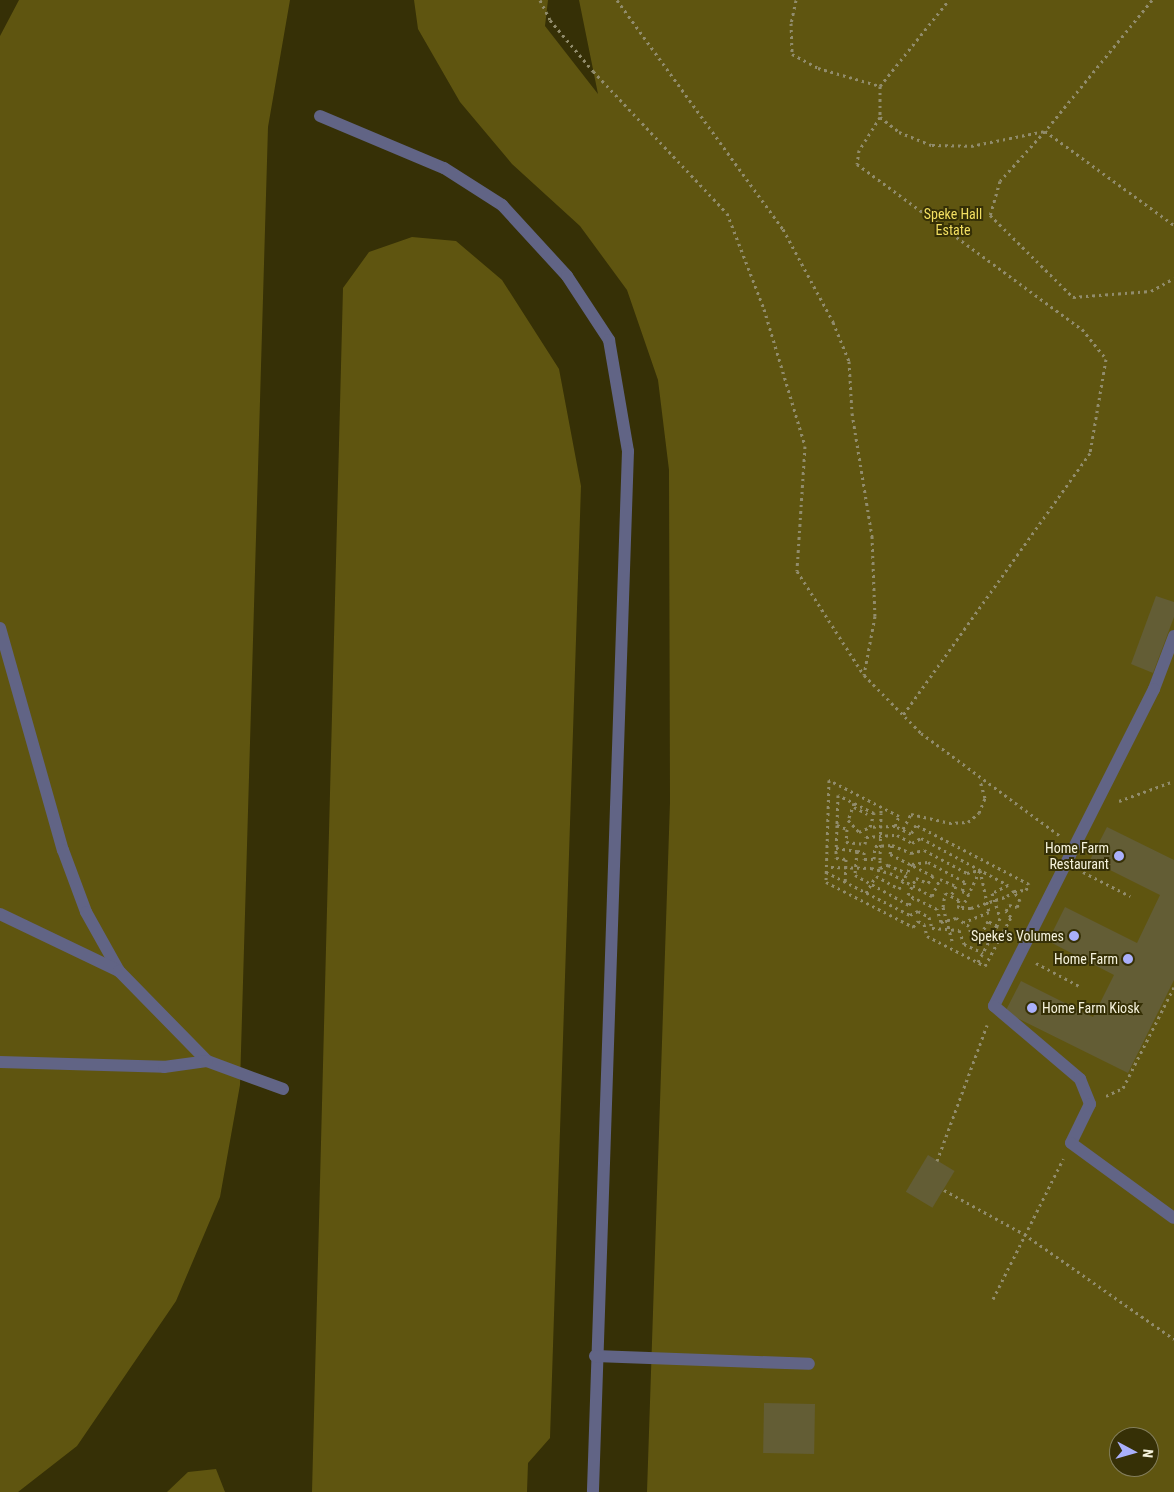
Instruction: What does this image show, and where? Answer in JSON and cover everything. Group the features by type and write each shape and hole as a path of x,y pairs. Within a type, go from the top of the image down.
{"lane":[{"path":"320,116 444,168 502,205 567,276 609,340 628,451 595,1356 593,1492"},
{"path":"0,628 62,850 86,912 119,971 207,1061 283,1088"},
{"path":"1174,636 1154,689 1064,863 1022,956 994,1006 1080,1079 1090,1104 1071,1143 1174,1218"},
{"path":"0,914 119,971"},
{"path":"0,1062 164,1067 207,1061"},
{"path":"595,1356 809,1364"}],"path":[{"path":"540,0 550,20 593,71 727,213 764,309 805,446 797,571 864,675 903,715 980,780 1073,845"},
{"path":"617,0 783,229 833,322 849,361 852,413 872,536 875,616 864,675"},
{"path":"796,0 791,23 792,54 818,68 880,86"},
{"path":"903,715 1090,453 1106,359 1082,329 857,164 858,150 880,117 880,86 949,0"},
{"path":"1152,0 1045,131 1000,181 990,215 1073,297 1151,291 1174,278"},
{"path":"880,117 899,132 932,144 971,146 1045,131 1174,226"},
{"path":"895,826 899,816 829,780 826,882 913,927 918,921 924,924 927,936 985,966 1011,918 1006,911 1008,905 1016,907 1020,901 1014,891"},
{"path":"903,829 911,814 950,823 968,822 979,813 986,798 980,780"},
{"path":"1091,812 1174,782"},
{"path":"845,882 846,859 836,858 838,795 867,814"},
{"path":"854,805 848,820 859,832 870,827 895,826 912,834 916,825 1029,884 1026,890 1014,891 1007,896 970,908 957,906 959,900 945,893 943,907 955,950"},
{"path":"854,805 874,814 870,827"},
{"path":"880,868 881,807"},
{"path":"836,825 847,829 846,842 864,844 866,837 898,835 912,843 921,838 1008,885 992,893 1000,918 978,962"},
{"path":"836,848 864,852 864,859 874,860 875,846 892,845 911,853 924,850 967,873 980,870"},
{"path":"892,845 890,854 933,876 928,883 916,878 908,895 937,909 941,922 956,918 970,926 972,938 978,941 988,921 997,926"},
{"path":"857,851 855,875 909,905 913,898"},
{"path":"866,893 876,876 899,889 912,864 928,862 965,882 962,890 969,894"},
{"path":"1064,863 1130,896"},
{"path":"826,867 880,868 888,864 906,873"},
{"path":"880,868 932,896 940,879 956,886 951,896"},
{"path":"962,908 980,870"},
{"path":"963,922 989,912 980,870"},
{"path":"826,872 910,915 918,911 941,931 959,930 964,944 983,953"},
{"path":"1022,956 1081,987"},
{"path":"1090,1104 1123,1088 1174,987"},
{"path":"937,1161 994,1006"},
{"path":"993,1299 1071,1143"},
{"path":"944,1190 1024,1234 1174,1339"}],"green space":[{"path":"19,0 290,0 268,127 240,1085 220,1197 176,1301 77,1446 18,1492 0,1492 0,36"},
{"name":"Speke Hall Estate","path":"414,0 548,0 545,26 598,94 579,0 1174,0 1174,1492 647,1492 670,802 669,470 658,380 627,290 580,226 512,164 460,102 418,29"},
{"path":"412,237 456,241 502,280 559,369 581,486 550,1438 528,1463 527,1492 312,1492 343,288 369,252"},
{"path":"216,1469 225,1492 167,1492 188,1472"}],"building":[{"path":"1156,596 1174,602 1174,617 1153,673 1131,664"},
{"name":"Home Farm","path":"1107,827 1174,860 1174,980 1128,1073 1005,1012 1021,981 1093,1017 1114,975 1048,941 1065,907 1137,943 1160,895 1090,860"},
{"path":"928,1155 955,1171 932,1208 906,1192"},
{"path":"764,1403 815,1404 814,1454 763,1453"}],"place":[{"name":"Home Farm Restaurant","path":"1119,856"},
{"name":"Speke's Volumes","path":"1074,936"},
{"name":"Home Farm","path":"1128,959"},
{"name":"Home Farm Kiosk","path":"1032,1008"}]}
